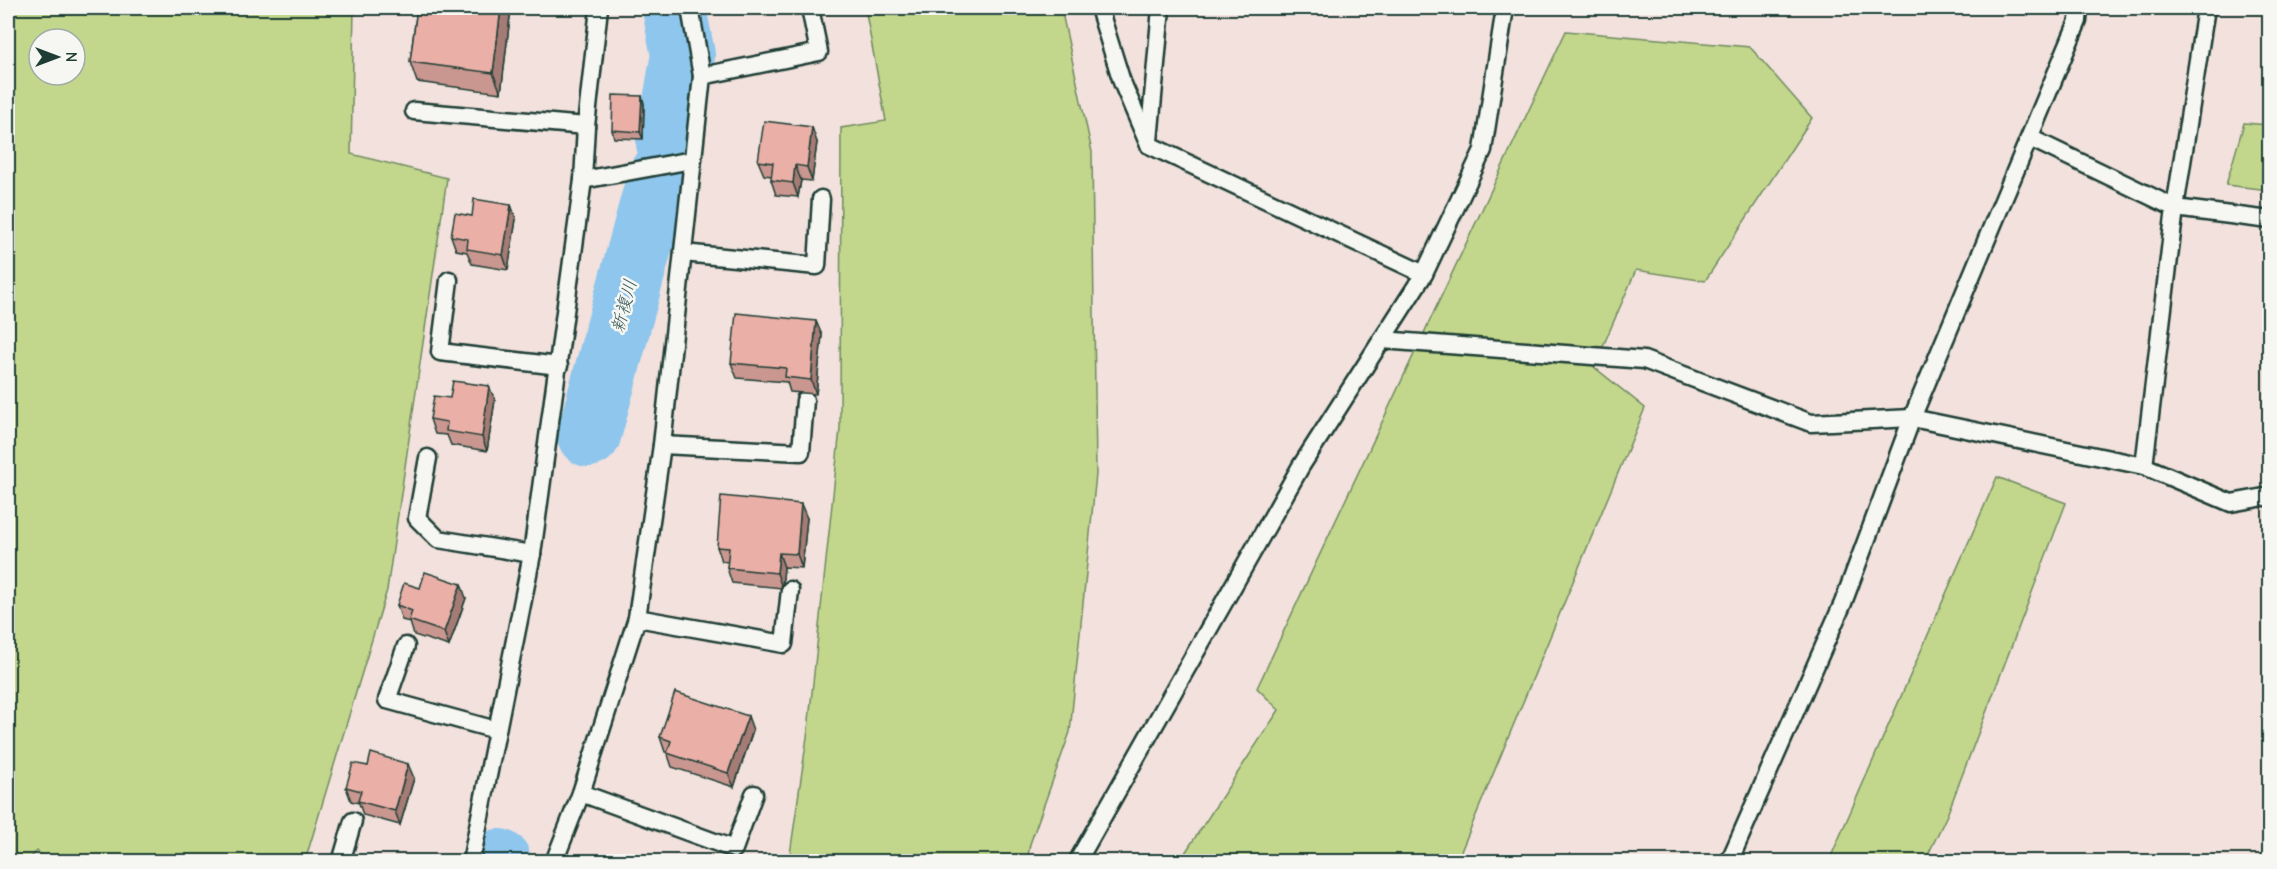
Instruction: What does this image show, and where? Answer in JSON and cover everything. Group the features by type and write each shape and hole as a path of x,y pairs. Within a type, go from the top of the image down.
{"lane":[{"path":"471,861 532,554 583,180 586,126 599,8"},
{"path":"554,861 581,793 636,618 662,445 702,76 690,8"},
{"path":"702,76 819,52 810,8"},
{"path":"1099,8 1122,82 1149,145 1424,274"},
{"path":"1149,145 1161,8"},
{"path":"1077,861 1301,466 1424,274 1483,150 1505,8"},
{"path":"1729,861 1843,603 1912,418 2031,138 2078,21 2079,8"},
{"path":"2144,466 2175,208 2206,8"},
{"path":"414,111 586,126"},
{"path":"2031,138 2175,208 2270,220"},
{"path":"583,180 692,160"},
{"path":"683,253 817,266 821,200"},
{"path":"449,280 440,352 559,366"},
{"path":"1382,340 1644,360 1811,423 1912,418 2144,466 2231,503 2270,496"},
{"path":"662,445 801,452 805,400"},
{"path":"428,458 417,518 438,539 532,554"},
{"path":"636,618 784,644 790,590"},
{"path":"406,646 387,700 496,730"},
{"path":"581,793 734,849 754,794"},
{"path":"341,861 353,821"}],"green space":[{"path":"8,8 354,8 351,154 447,178 387,590 305,861 48,862 37,851 27,861 8,861"},
{"path":"865,8 1061,8 1092,152 1096,474 1070,732 1030,844 1027,861 789,861 808,730 840,429 841,128 886,121"},
{"path":"1566,31 1750,47 1812,118 1705,281 1636,270 1594,367 1645,408 1457,861 1179,862 1279,710 1257,688"},
{"path":"2244,123 2269,125 2269,190 2226,185"},
{"path":"1997,477 2066,503 1947,815 1925,861 1829,861"}],"building":[{"path":"417,8 501,8 493,73 410,62"},
{"path":"613,95 642,96 640,132 612,130"},
{"path":"764,121 812,127 807,167 795,165 793,183 771,180 773,163 758,161"},
{"path":"474,199 511,205 503,255 467,249 468,239 451,236 455,213 472,216"},
{"path":"736,313 816,321 811,380 785,377 786,368 731,363"},
{"path":"453,381 489,386 482,437 446,431 447,422 430,419 434,396 450,398"},
{"path":"721,496 801,504 797,554 779,553 777,573 727,568 729,548 717,547"},
{"path":"425,572 461,584 444,632 409,620 412,611 397,605 404,583 420,588"},
{"path":"675,692 748,716 728,773 667,753 671,741 660,737"},
{"path":"371,753 408,764 395,811 358,801 361,791 346,787 353,763 368,766"}],"waterway":[{"name":"新複川","path":"668,143 683,55 674,8"},
{"name":"新複川","path":"589,435 659,177"}]}
